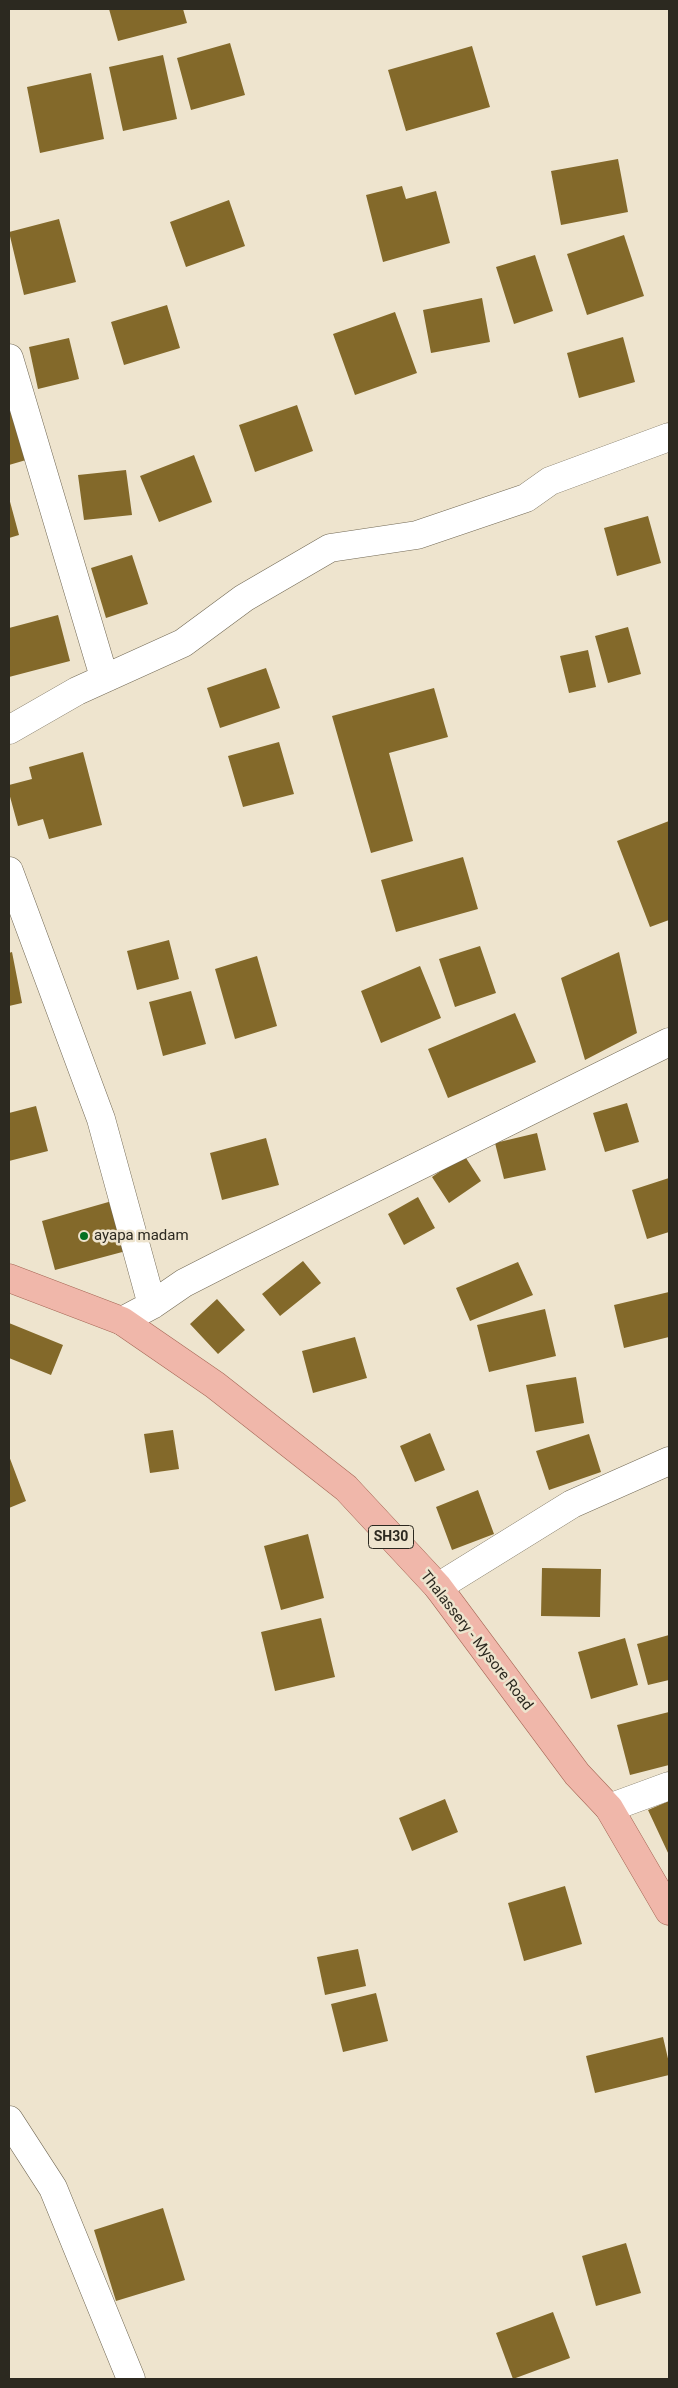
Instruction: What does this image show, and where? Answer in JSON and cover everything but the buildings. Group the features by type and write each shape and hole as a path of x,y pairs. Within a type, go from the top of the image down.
{"main road":[{"name":"Thalassery - Mysore Road","path":"9,1278 122,1321 215,1385 346,1488 438,1587 577,1774 609,1808 669,1910"}],"street":[{"path":"9,358 104,678"},
{"path":"9,730 77,691 183,642 244,598 330,548 417,536 526,498 550,481 669,437"},
{"path":"9,871 101,1120 152,1305"},
{"path":"122,1321 152,1305 184,1283 234,1257 669,1042"},
{"path":"438,1587 572,1504 669,1461"},
{"path":"609,1808 669,1786"},
{"path":"9,2120 54,2188 132,2379"}],"place":[{"name":"ayapa madam","path":"84,1236"}]}
